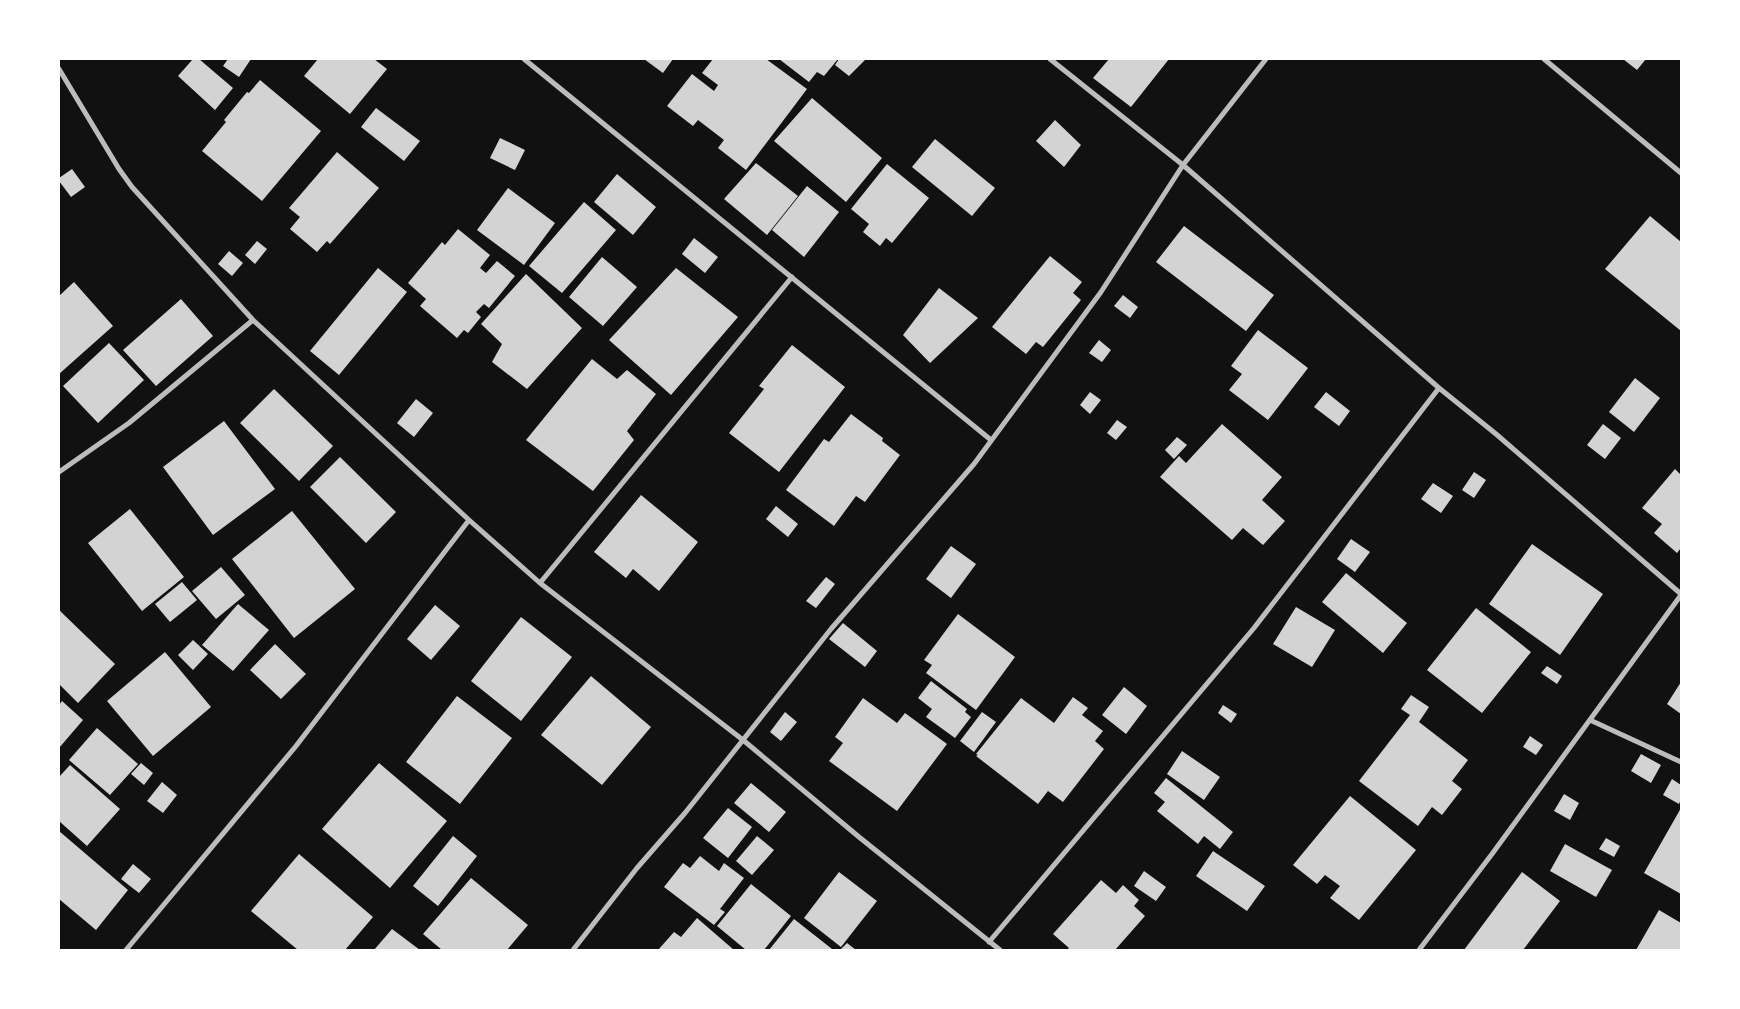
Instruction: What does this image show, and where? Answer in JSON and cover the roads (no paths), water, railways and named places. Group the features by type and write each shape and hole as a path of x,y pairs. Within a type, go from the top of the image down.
{"street":[{"path":"524,59 991,440"},
{"path":"1050,59 1183,165 1439,388 1496,434 1681,594 1419,950"},
{"path":"573,950 831,629 974,464 1101,292 1183,165 1266,59"},
{"path":"1544,59 1681,173"},
{"path":"59,69 119,169 132,187 253,320 469,520 540,583 743,740 859,837 1000,950"},
{"path":"540,583 792,277"},
{"path":"59,472 129,423 253,320"},
{"path":"989,942 1254,628 1439,388"},
{"path":"126,950 296,746 469,520"},
{"path":"1590,720 1681,762"}]}
